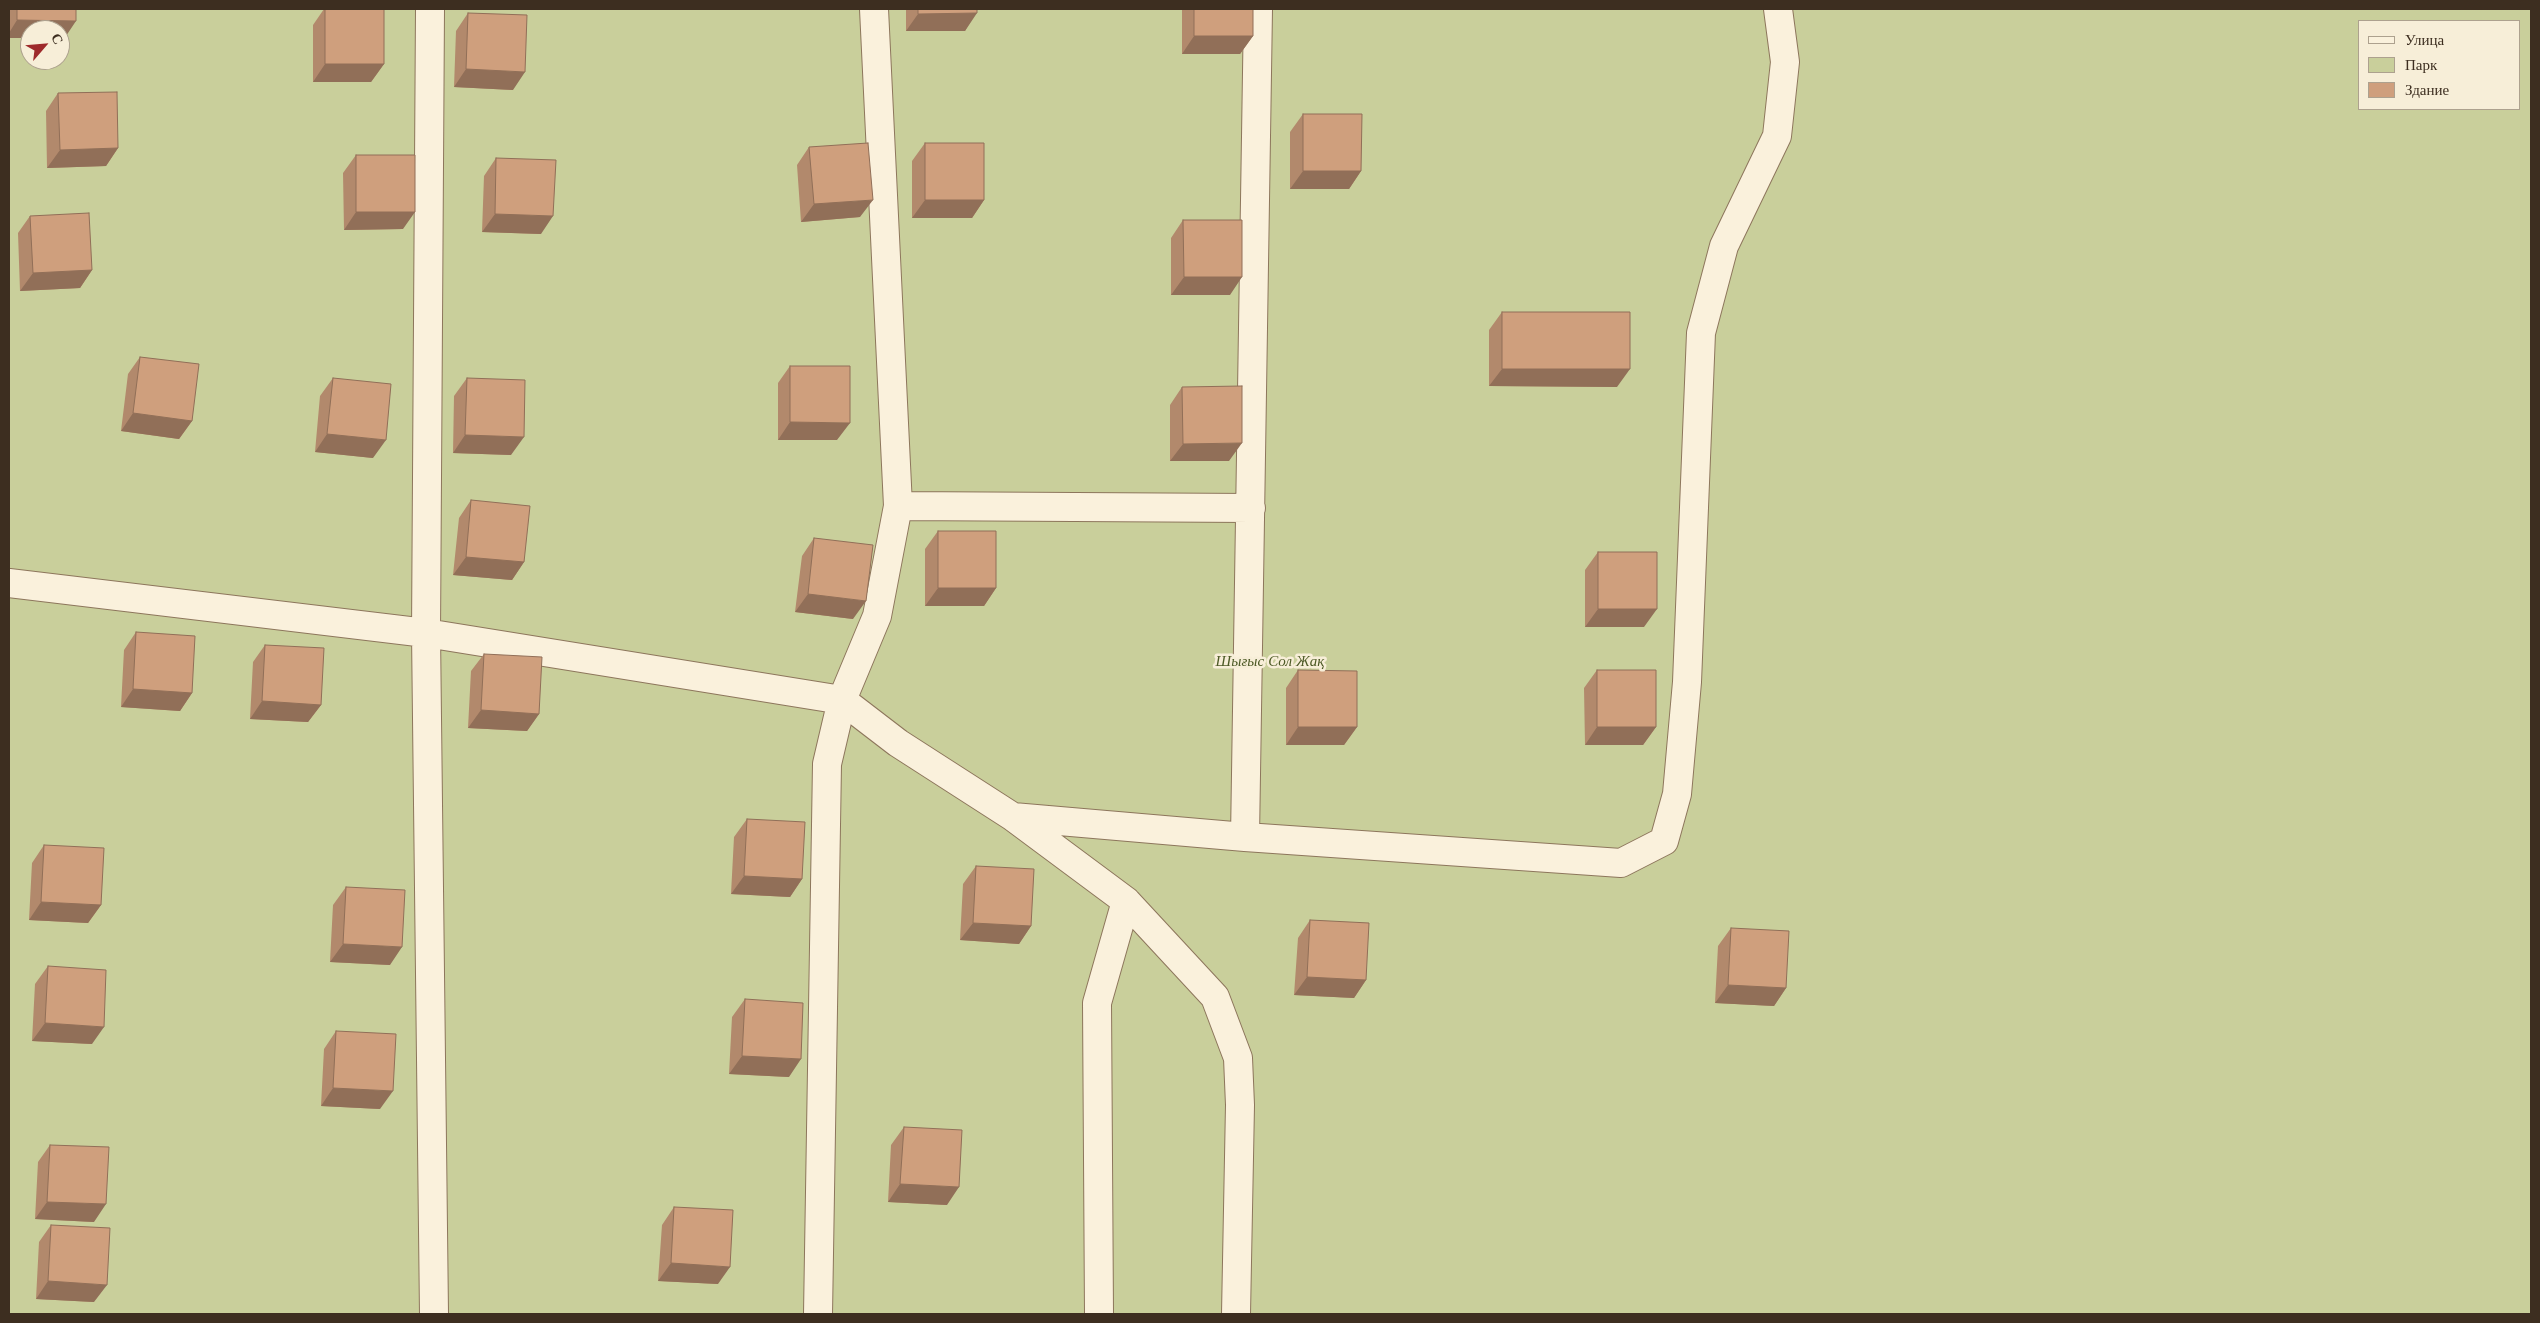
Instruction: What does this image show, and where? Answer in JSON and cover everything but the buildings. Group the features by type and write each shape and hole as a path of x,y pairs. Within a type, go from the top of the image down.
{"street":[{"path":"430,9 426,633 434,1314"},
{"path":"818,1314 827,764 842,700 877,616 898,506 874,9"},
{"path":"1246,837 1258,9"},
{"path":"1013,817 1246,837 1621,863 1664,841 1677,794 1687,682 1701,333 1724,246 1777,136 1785,62 1778,9"},
{"path":"898,506 1251,508"},
{"path":"9,583 426,633 842,700 898,743 1013,817 1126,901 1215,997 1238,1058 1240,1105 1236,1314"},
{"path":"1099,1314 1096,1003 1126,901"}],"green space":[{"name":"Шығыс Сол Жақ","path":"9,9 2531,9 2531,1314 9,1314"}]}
